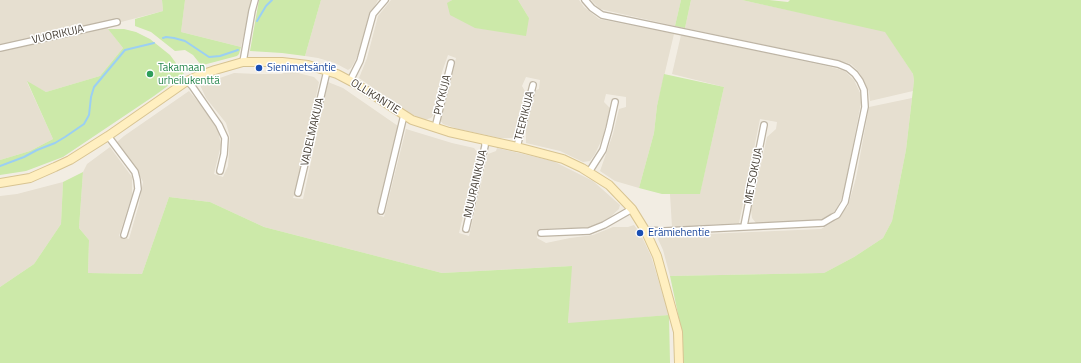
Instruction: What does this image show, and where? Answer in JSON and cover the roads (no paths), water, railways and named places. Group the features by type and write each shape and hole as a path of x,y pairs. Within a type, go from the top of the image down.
{"street":[{"path":"243,62 252,12 256,0"},
{"path":"350,81 360,61 373,14 385,0"},
{"path":"585,0 592,8 602,14 838,64 848,68 860,81 864,90 865,107 845,202 837,214 823,223 664,231 645,230"},
{"name":"VUORIKUJA","path":"0,48 117,22"},
{"name":"OLLIKANTIE","path":"0,183 30,178 56,168 108,136 187,81 214,70 243,62 282,62 308,65 350,81 412,120 450,132 517,146 563,160 589,172 608,186 632,209 645,230 656,256 678,332 679,363"},
{"name":"PYYKUJA","path":"436,128 451,63"},
{"name":"VADELMAKUJA","path":"298,194 327,71"},
{"path":"187,81 219,125 224,138 224,154 220,171"},
{"name":"TEERIKUJA","path":"517,146 533,85"},
{"path":"589,172 603,150 615,102"},
{"path":"381,211 404,116"},
{"name":"METSOKUJA","path":"744,226 764,125"},
{"path":"108,136 134,172 137,180 138,189 124,235"},
{"name":"MUURAINKUJA","path":"466,229 485,146 485,139"},
{"path":"541,233 590,231 632,209"}],"waterway":[{"path":"257,21 266,6 272,0"},
{"path":"163,38 174,38 185,41 209,57 220,56 238,50"},
{"path":"0,166 55,143 84,124 89,115 94,87 125,50 154,43"}],"place":[{"name":"Sienimetsäntie","path":"259,68"},
{"name":"Takamaan urheilukenttä","path":"150,74"},
{"name":"Erämiehentie","path":"640,233"}]}
